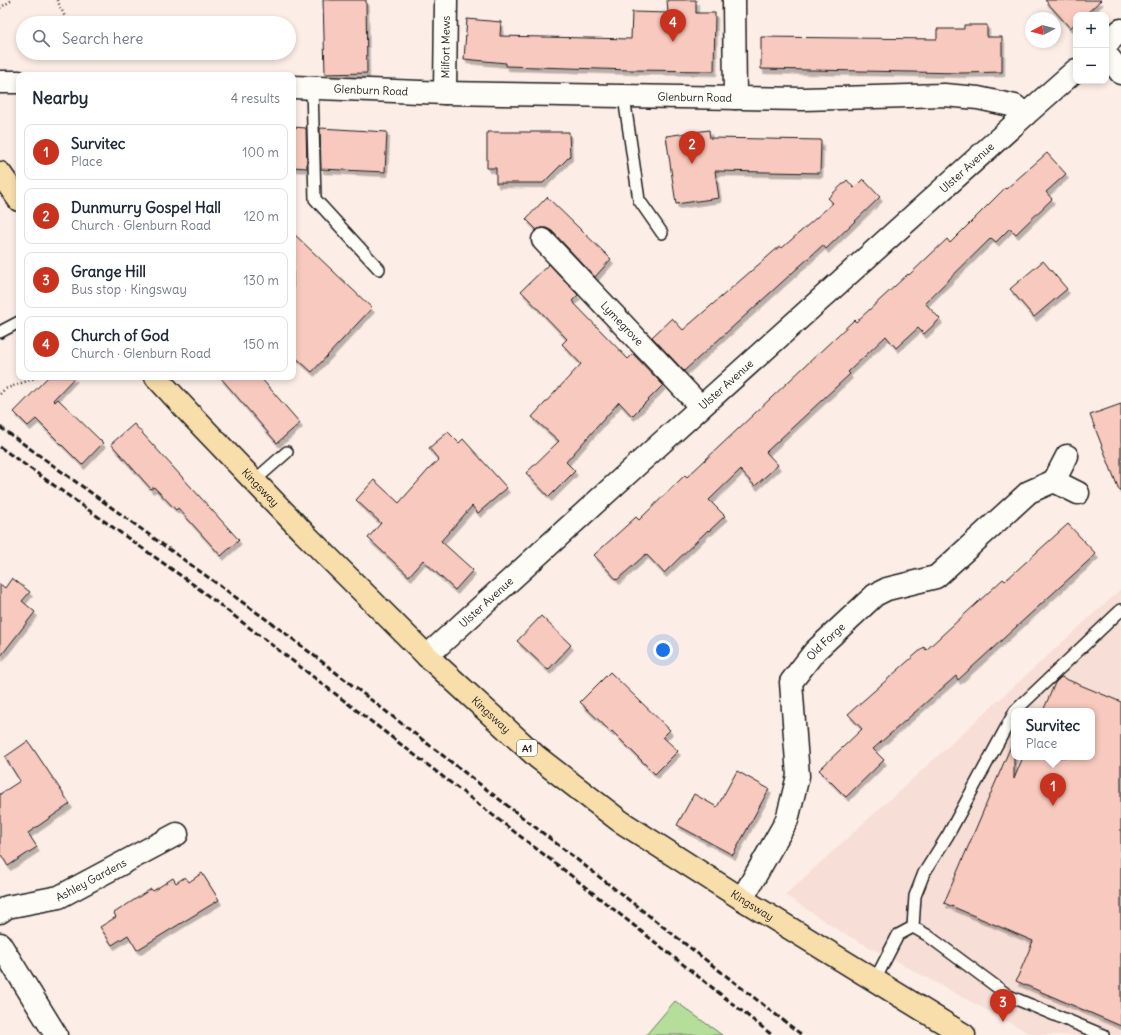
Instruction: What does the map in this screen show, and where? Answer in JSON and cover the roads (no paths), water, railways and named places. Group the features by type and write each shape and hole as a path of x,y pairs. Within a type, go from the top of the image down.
{"main road":[{"path":"0,173 16,196"},
{"name":"Kingsway","path":"159,380 192,417 303,532 428,656 537,758 620,821 742,900 964,1035"}],"street":[{"name":"Milfort Mews","path":"445,93 446,0"},
{"path":"734,0 735,98"},
{"path":"1109,41 1121,30"},
{"path":"1109,58 1121,73"},
{"path":"1025,115 1073,73"},
{"path":"0,82 16,82"},
{"name":"Glenburn Road","path":"302,88 445,93 803,99 944,95 978,98 1015,106 1025,115"},
{"name":"Ulster Avenue","path":"428,656 1025,115"},
{"name":"Lymegrove","path":"543,240 701,407"},
{"path":"1067,456 1054,481 1078,493"},
{"name":"Old Forge","path":"742,900 787,820 798,776 791,682 814,651 875,595 887,590 936,578 1029,492 1054,481"},
{"name":"Ashley Gardens","path":"0,912 7,907 59,897 178,834"},
{"path":"0,944 56,1035"}],"lane":[{"path":"302,88 315,199 379,269"},
{"path":"624,96 639,200 662,233"},
{"path":"0,332 16,324"},
{"path":"254,481 287,452"},
{"path":"1018,708 1121,610"},
{"path":"913,928 915,896 924,873 948,835 1011,718"},
{"path":"875,980 898,934 913,928 927,935 1009,996 1103,1035"}],"railway":[{"path":"0,427 281,630 802,1035"},
{"path":"0,447 194,585 564,870 772,1035"}],"place":[{"name":"Church of God","path":"673,42"},
{"name":"Dunmurry Gospel Hall","path":"692,164"},
{"name":"Survitec","path":"1053,806"},
{"name":"Grange Hill","path":"1003,1022"}]}
